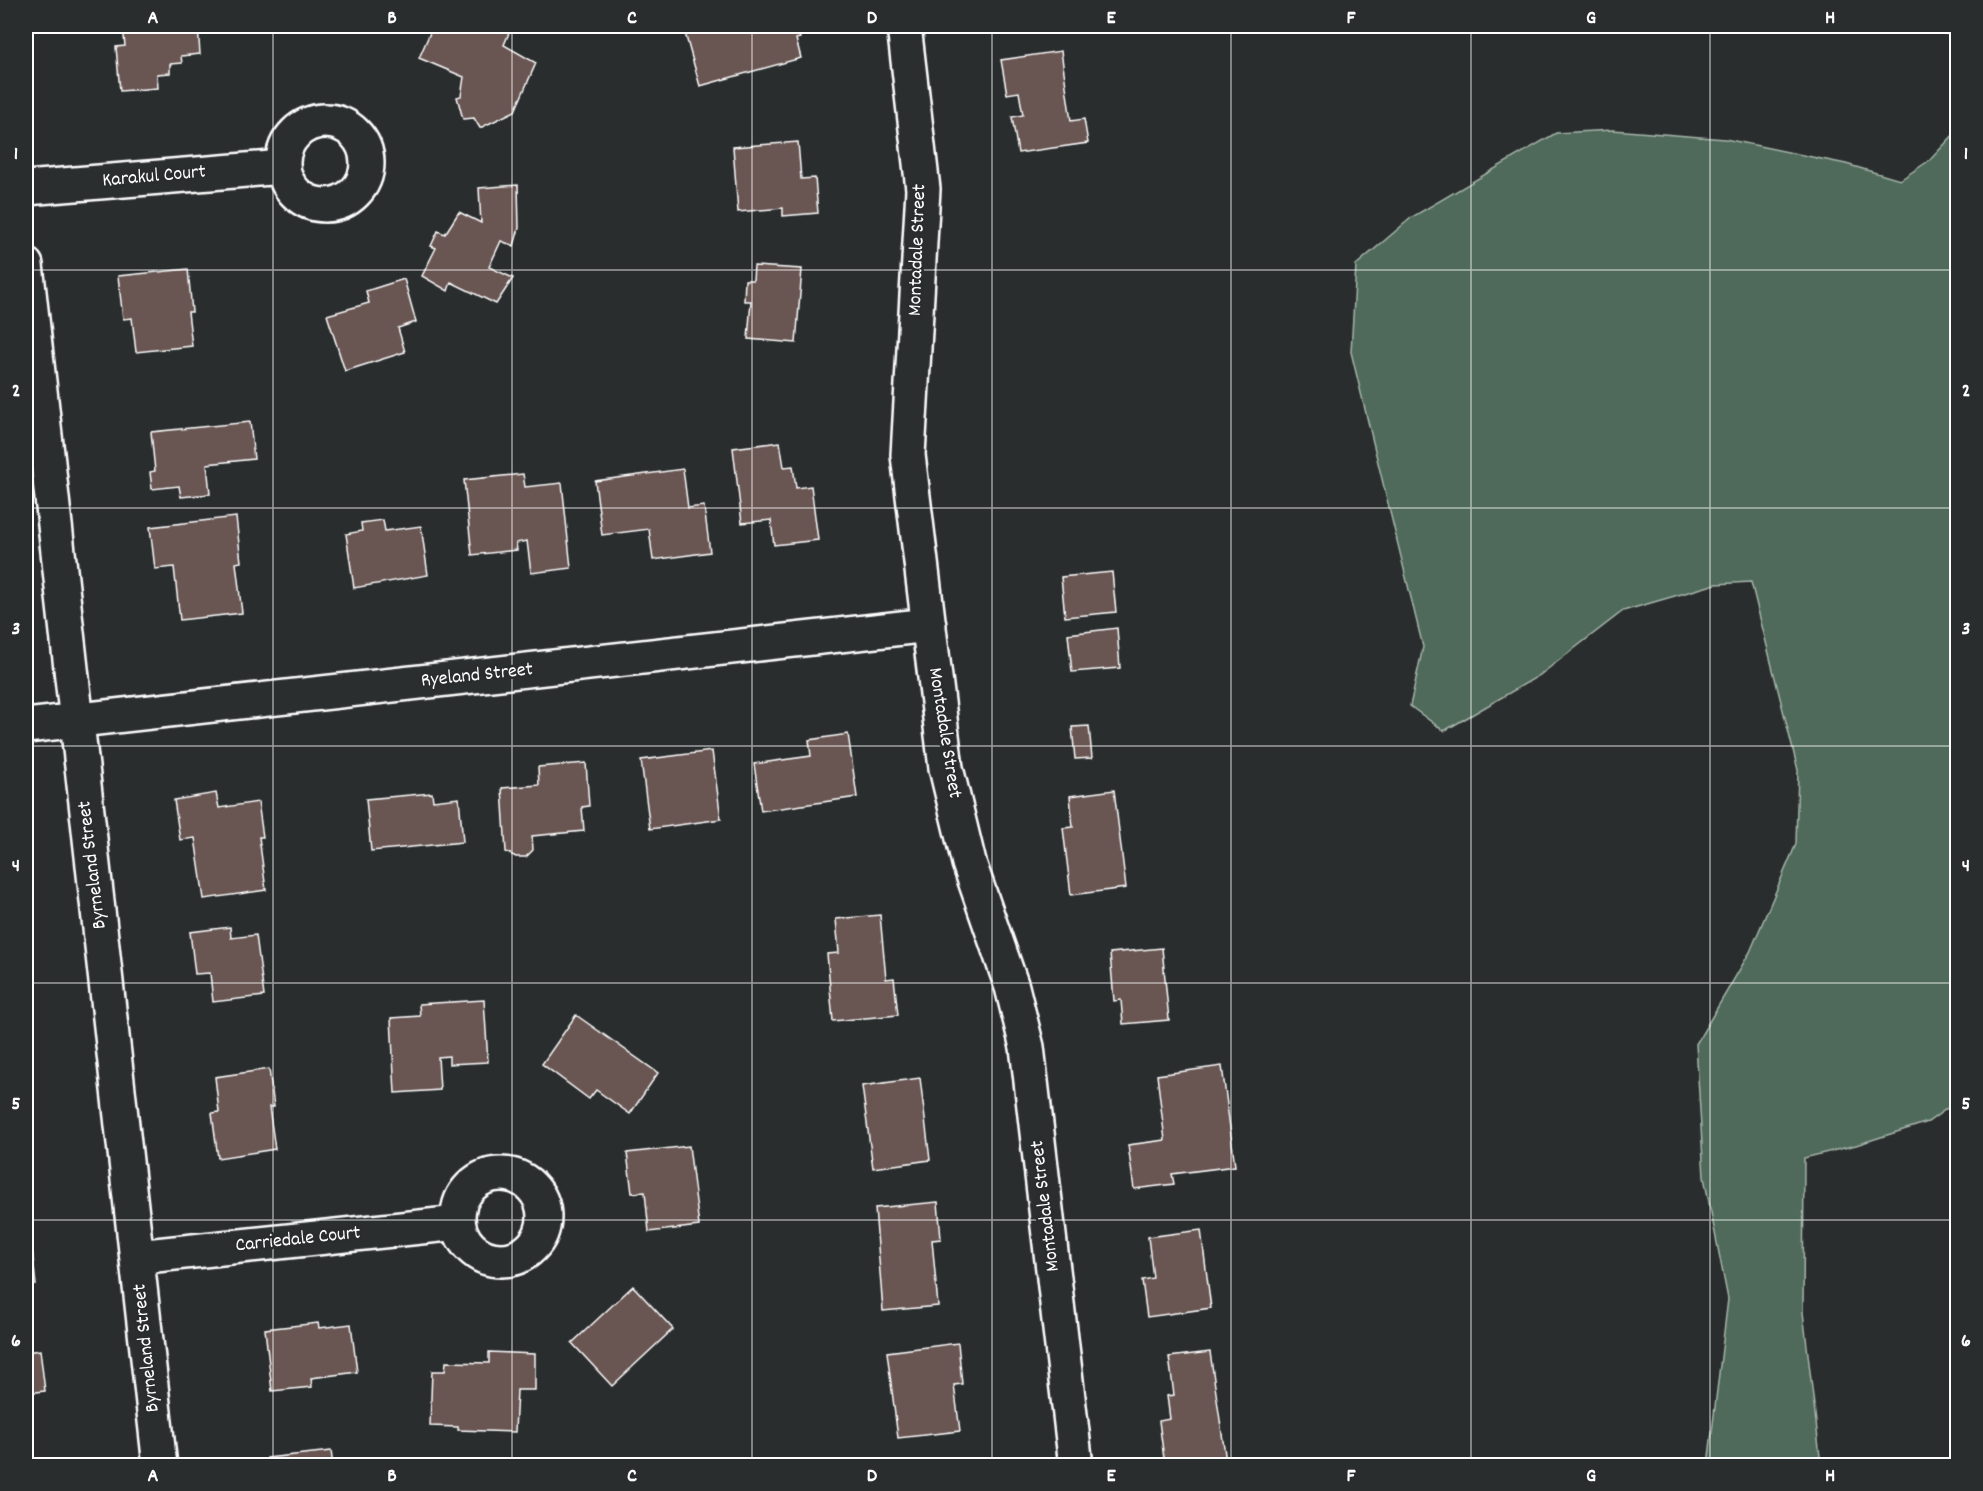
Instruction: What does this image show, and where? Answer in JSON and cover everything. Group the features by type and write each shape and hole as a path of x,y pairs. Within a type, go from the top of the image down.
{"street":[{"name":"Montadale Street","path":"904,26 923,189 908,455 946,768 969,863 1012,987 1027,1047 1076,1466"},
{"name":"Karakul Court","path":"26,188 284,166"},
{"name":"Byrneland Street","path":"26,265 160,1466"},
{"name":"Ryeland Street","path":"26,726 929,625"},
{"name":"Carriedale Court","path":"137,1257 458,1223"}],"green space":[{"path":"1913,26 1957,26 1957,75 1950,35"},
{"path":"1613,130 1725,139 1846,164 1900,180 1930,160 1957,131 1957,1101 1928,1122 1856,1145 1804,1158 1803,1312 1821,1465 1708,1465 1728,1299 1704,1177 1696,1044 1750,952 1796,844 1798,770 1751,582 1716,584 1623,611 1540,675 1444,731 1410,706 1423,647 1351,352 1356,265 1412,217 1556,133"}],"building":[{"path":"123,26 198,26 200,54 181,56 182,63 170,64 170,73 157,74 158,88 120,91 116,47 125,46"},
{"path":"433,26 494,26 509,33 504,45 536,63 515,111 480,128 474,118 463,119 457,97 461,96 464,77 419,58"},
{"path":"683,26 796,26 800,38 796,39 801,58 700,86"},
{"path":"1061,51 1071,121 1084,119 1088,143 1018,153 1012,117 1023,115 1019,92 1007,94 1001,60"},
{"path":"798,142 801,179 815,178 818,213 783,216 783,208 738,212 733,147"},
{"path":"518,185 519,228 514,246 501,241 489,267 513,278 496,304 451,282 448,291 422,276 436,248 431,246 438,231 445,234 459,212 481,223 479,188"},
{"path":"754,266 802,269 796,343 748,339 751,301 744,301 745,280 753,280"},
{"path":"188,269 192,312 188,312 192,346 136,352 132,318 123,319 118,276"},
{"path":"404,279 416,322 398,328 405,352 345,371 327,315 369,303 366,291"},
{"path":"250,422 254,459 207,464 210,494 181,497 179,486 152,489 150,472 155,471 151,432"},
{"path":"780,442 784,467 793,466 796,488 811,486 818,540 774,545 771,520 742,523 733,448"},
{"path":"683,469 688,508 704,506 710,552 653,560 649,529 602,535 595,481"},
{"path":"523,474 525,487 562,483 571,568 531,573 527,541 516,543 517,550 472,555 464,480"},
{"path":"236,517 241,562 236,563 242,613 180,620 174,567 155,569 150,527"},
{"path":"383,520 385,531 421,526 428,575 354,588 346,534 362,531 361,523"},
{"path":"1112,572 1116,612 1065,617 1061,577"},
{"path":"1117,628 1120,668 1072,672 1068,634"},
{"path":"1089,726 1092,758 1075,759 1072,727"},
{"path":"848,734 857,797 761,811 754,764 811,756 809,740"},
{"path":"712,751 721,819 650,829 641,760"},
{"path":"586,763 589,806 582,807 584,831 532,836 533,850 526,857 516,857 506,852 502,788 539,785 538,767"},
{"path":"1114,790 1126,888 1071,895 1063,828 1073,827 1070,796"},
{"path":"216,793 219,808 258,802 263,837 259,837 266,890 204,899 195,838 180,840 174,800"},
{"path":"432,793 433,801 459,798 463,842 371,851 366,799"},
{"path":"880,915 886,979 894,978 898,1015 833,1021 827,954 839,953 836,919"},
{"path":"230,927 231,938 256,935 264,996 213,1002 210,973 195,974 190,932"},
{"path":"1162,948 1169,1020 1123,1024 1121,1000 1114,1001 1110,953"},
{"path":"484,1000 488,1062 449,1064 449,1056 438,1057 440,1090 395,1093 391,1018 420,1016 419,1004"},
{"path":"576,1015 658,1073 630,1114 596,1090 589,1099 542,1064"},
{"path":"1222,1066 1235,1166 1172,1174 1174,1184 1134,1189 1128,1145 1165,1140 1157,1075"},
{"path":"269,1069 274,1107 269,1107 275,1149 218,1158 212,1113 219,1112 215,1077"},
{"path":"920,1078 930,1160 873,1168 862,1086"},
{"path":"689,1146 699,1226 649,1232 645,1192 632,1193 627,1153"},
{"path":"938,1202 941,1239 932,1240 938,1306 883,1311 875,1208"},
{"path":"1201,1230 1211,1308 1147,1317 1142,1280 1153,1278 1148,1237"},
{"path":"30,1231 36,1285 26,1286 26,1232"},
{"path":"633,1286 673,1329 612,1386 572,1343"},
{"path":"318,1323 319,1328 351,1324 357,1372 311,1378 312,1387 272,1391 265,1329"},
{"path":"958,1343 962,1384 954,1385 960,1431 898,1438 887,1352"},
{"path":"40,1350 45,1391 26,1393 26,1352"},
{"path":"489,1352 535,1354 535,1390 517,1390 515,1432 458,1430 458,1427 430,1426 432,1371 445,1371 446,1362 489,1363"},
{"path":"1210,1352 1226,1461 1193,1466 1165,1466 1159,1421 1170,1419 1167,1396 1174,1395 1169,1357"},
{"path":"331,1451 333,1466 267,1466 267,1458"}]}
